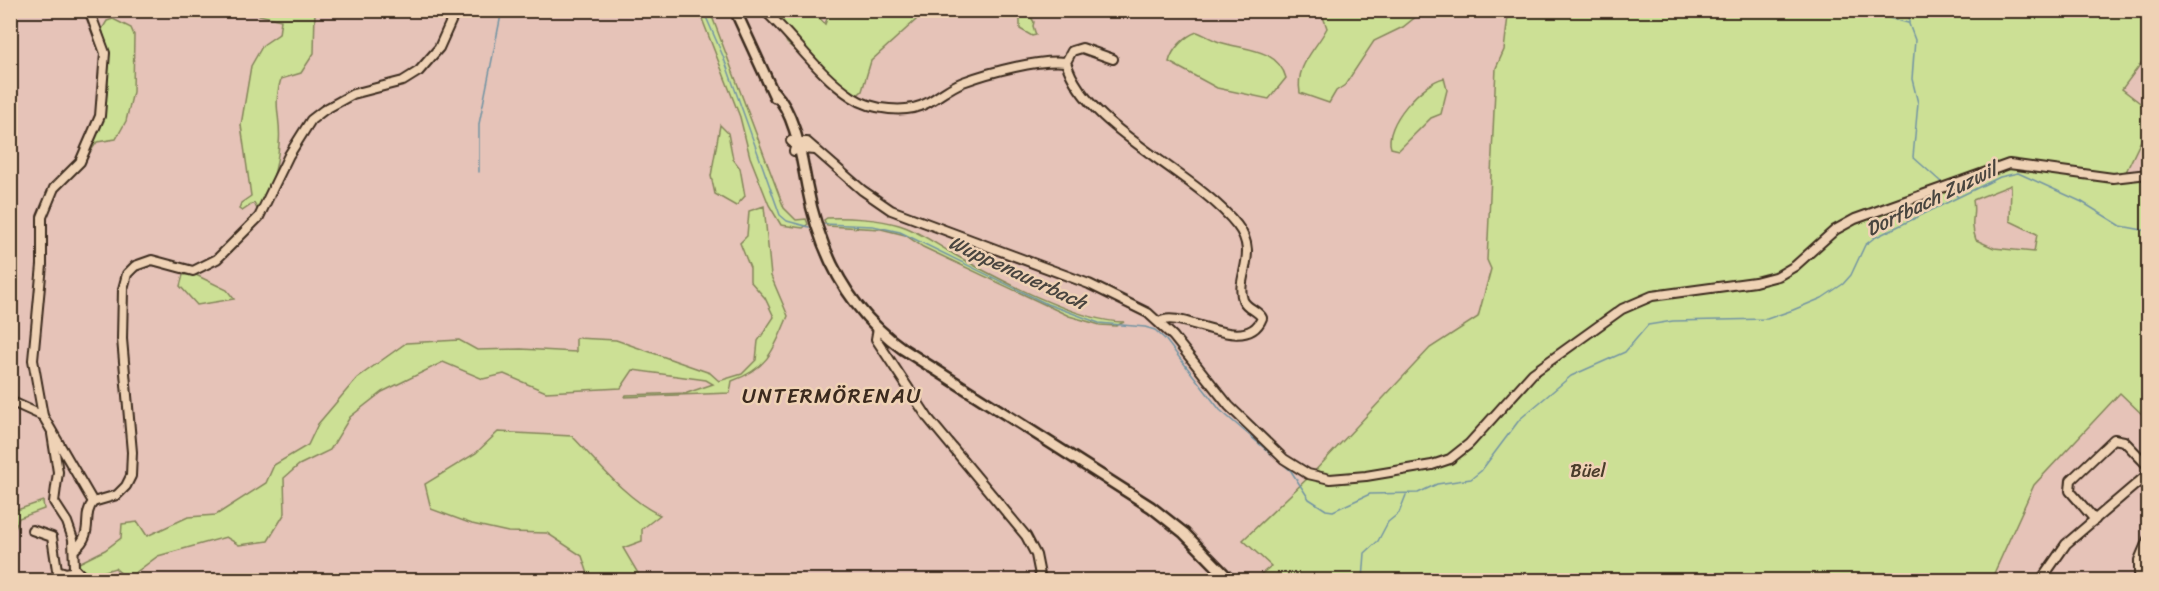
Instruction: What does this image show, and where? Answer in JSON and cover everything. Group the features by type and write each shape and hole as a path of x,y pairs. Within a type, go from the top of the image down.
{"main road":[{"path":"735,10 774,92 785,109 820,236 834,270 876,331 1151,507 1184,533 1230,580"}],"street":[{"path":"89,10 105,53 100,116 80,162 54,188 42,217 42,265 33,360 44,416 93,502"},
{"path":"86,580 76,571 72,560 75,549 88,530 87,511 93,502 117,495 126,486 131,476 132,452 122,339 123,289 127,274 140,263 152,260 186,271 209,264 259,217 289,155 311,120 353,94 394,84 411,77 433,57 448,31 456,10"},
{"path":"764,10 834,83 856,99 877,106 917,107 964,82 1035,64 1066,62"},
{"path":"1066,62 1072,51 1080,48 1113,59"},
{"path":"1066,62 1077,84 1102,113 1215,202 1238,225 1245,237 1247,254 1243,298 1248,306 1261,315 1260,323 1251,330 1236,333 1202,328 1174,319 1164,319 1160,322"},
{"path":"796,146 816,150 862,190 891,210 1101,289 1142,309 1160,322 1229,406 1284,459 1308,474 1336,479 1425,466 1450,459 1469,444 1533,373 1628,305 1653,296 1767,280 1795,266 1845,224 1999,166 2019,164 2105,178 2147,175"},
{"path":"876,331 909,392 928,418 1026,536 1036,555 1041,580"},
{"path":"10,401 44,416"},
{"path":"52,432 58,472 54,502 69,527 75,549"},
{"path":"2094,520 2072,493 2070,484 2073,478 2114,439 2124,441 2148,466"},
{"path":"2041,580 2062,548 2148,474"},
{"path":"32,530 52,537 57,570 66,573 76,571"},
{"path":"2139,580 2139,560 2148,539"}],"green space":[{"path":"1321,10 1423,11 1403,27 1374,41 1345,85 1336,91 1329,103 1300,93 1299,83 1303,66 1327,28"},
{"path":"259,11 315,11 314,53 301,73 281,79 277,98 280,135 275,171 258,211 254,203 242,211 239,209 241,203 251,196 241,125 251,66 263,45 279,34 281,20 259,15"},
{"path":"699,11 710,11 784,208 796,220 806,219 808,224 803,228 781,225 769,205 750,157 740,117"},
{"path":"772,11 813,11 825,24 830,11 914,11 916,20 871,61 862,91 852,100 787,43"},
{"path":"1012,11 1027,11 1034,22 1036,35 1032,36 1020,29 1020,18"},
{"name":"Büel","path":"1503,11 2148,11 2148,54 2122,89 2148,109 2146,130 2125,174 2148,169 2148,234 2144,236 2143,242 2148,243 2148,420 2120,393 2034,485 1991,580 1254,580 1271,566 1243,540 1311,475 1430,348 1478,317 1491,269 1487,260 1496,68 1504,50 1508,16","holes":["2011,185 2010,221 2037,234 2034,252 1994,248 1976,240 1973,227 1973,200"]},
{"path":"113,19 131,28 134,35 133,92 126,121 116,139 97,142 88,155 100,124 107,93 108,61 102,29 107,21"},
{"path":"1197,32 1220,42 1269,56 1282,68 1286,78 1269,99 1217,88 1169,62 1173,52 1180,44"},
{"path":"1444,78 1447,90 1441,114 1431,118 1399,150 1391,148 1390,139 1393,128 1407,106 1426,87"},
{"path":"720,125 728,133 733,159 740,168 745,196 736,206 715,194 711,176"},
{"path":"764,206 771,276 788,316 769,356 754,370 732,381 730,393 625,397 626,395 687,393 713,384 706,380 633,370 621,388 546,392 504,374 483,379 443,362 382,392 350,417 330,450 299,465 284,478 285,513 268,541 239,545 226,537 158,556 127,579 115,568 86,577 75,565 105,550 121,538 122,524 138,522 147,536 188,517 216,515 266,483 274,465 308,445 318,424 357,378 406,343 459,340 477,350 521,349 576,352 576,338 616,340 710,373 719,381 742,374 756,360 758,341 774,317 765,298 750,281 750,268 740,243 747,236 749,211"},
{"path":"827,218 863,219 899,225 921,234 948,251 1015,286 1061,307 1105,320 1124,322 1116,326 1100,325 1069,316 923,247 905,235 881,229 827,226 824,220"},
{"path":"194,274 227,290 234,299 197,305 180,286 183,275"},
{"path":"498,432 572,436 624,490 660,515 642,529 642,541 623,548 642,580 590,580 582,556 547,533 508,532 472,524 431,509 425,484 476,453"},
{"path":"43,501 44,509 19,518 15,528 11,528 11,509 20,509"}],"waterway":[{"path":"479,172 479,124 502,10"},
{"name":"Wuppenauerbach","path":"703,10 723,56 780,215 787,221 809,227"},
{"path":"1858,10 1879,16"},
{"path":"1909,10 1909,24 1915,40 1912,79 1918,103 1913,157 1941,182"},
{"path":"1889,18 1908,23"},
{"name":"Dorfbach Zuzwil","path":"824,224 873,226 900,232 1047,304 1099,323 1155,330 1165,339 1220,410 1291,471 1309,499 1326,510 1333,511 1370,494 1418,493 1437,484 1471,479 1481,471 1520,419 1571,376 1625,352 1648,325 1673,321 1767,319 1822,298 1843,284 1851,275 1865,245 1874,238 2000,177 2018,173 2082,202 2121,226 2148,231"},
{"path":"1952,191 1958,197"},
{"path":"1363,580 1365,553 1378,541 1388,522 1399,513 1406,495"}],"district":[{"name":"UNTERMÖRENAU","path":"832,396"}]}
